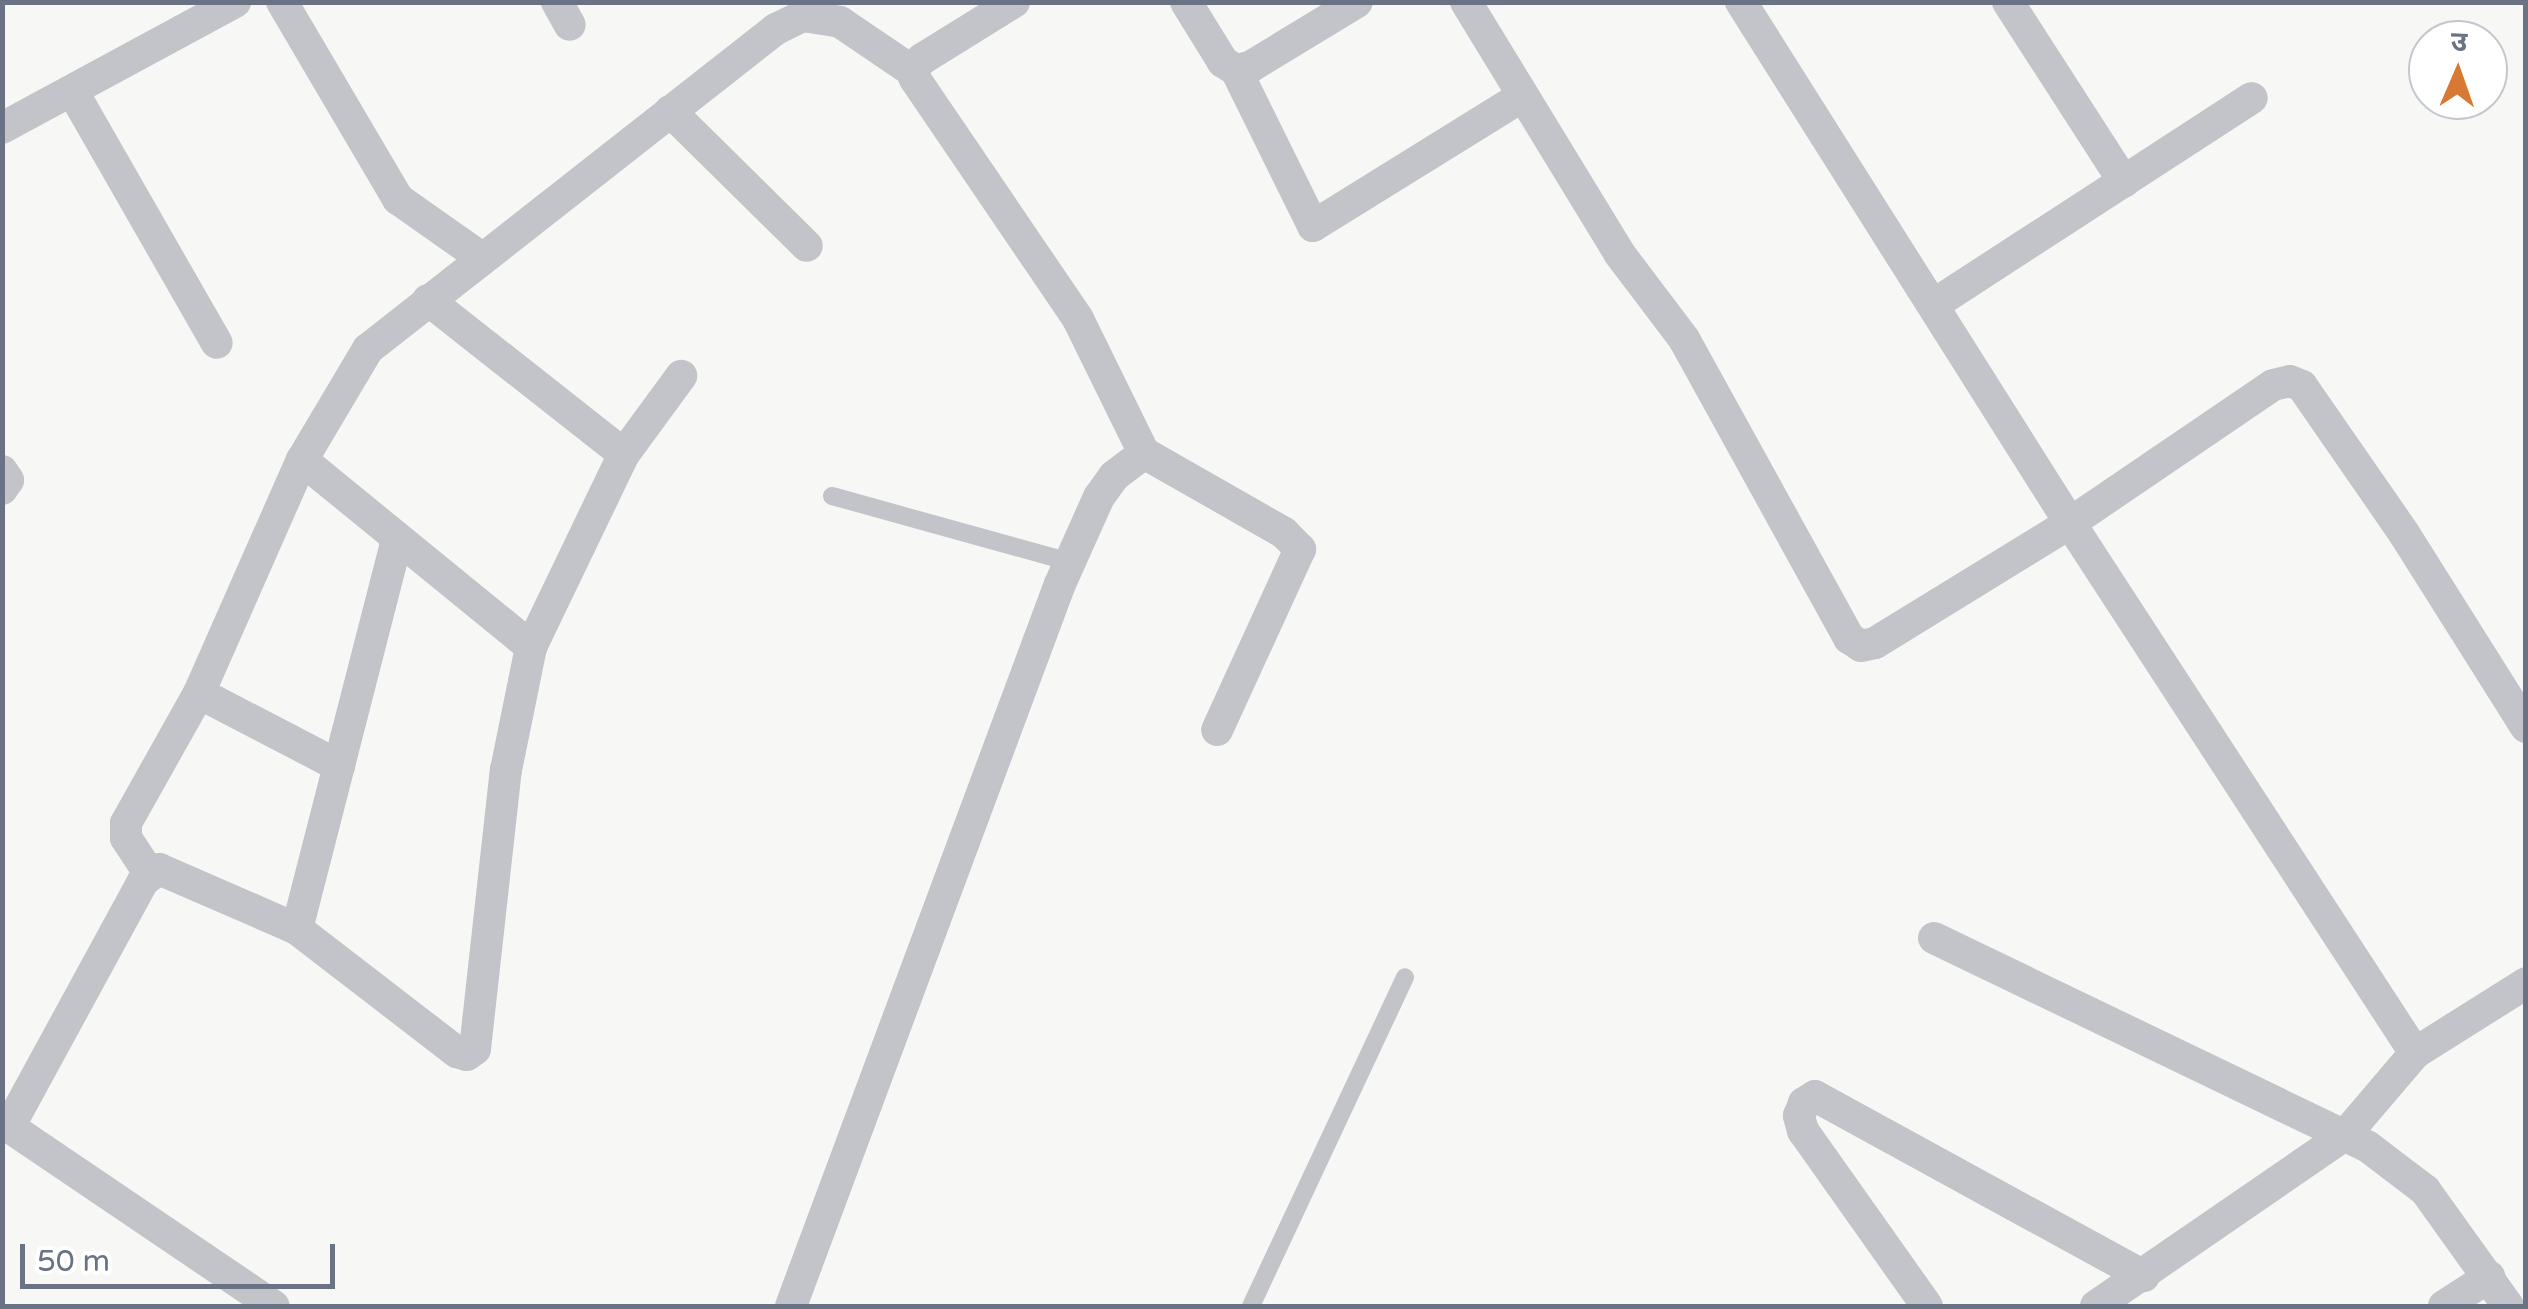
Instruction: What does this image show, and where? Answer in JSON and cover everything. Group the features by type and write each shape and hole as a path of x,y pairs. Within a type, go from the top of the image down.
{"street":[{"path":"2,128 235,2"},
{"path":"282,2 398,199 482,258"},
{"path":"912,70 1014,2"},
{"path":"1186,2 1223,62 1236,70 1313,226 1523,96"},
{"path":"1236,70 1250,67 1356,2"},
{"path":"1466,2 1619,253 1684,339 1850,638 1861,646 1875,643 2070,523 2272,385 2290,382 2302,386 2405,535 2526,727"},
{"path":"1742,2 2408,1061"},
{"path":"2008,2 2124,182"},
{"path":"149,873 126,838 126,823 199,693 302,460 368,349 670,111 767,16 840,22 912,70 1078,319 1144,453 1284,532 1300,548 1217,730"},
{"path":"73,92 216,343"},
{"path":"1933,306 2252,98"},
{"path":"670,111 806,246"},
{"path":"428,300 624,454"},
{"path":"274,1306 6,1124 149,873 159,870 297,930 457,1052 467,1055 475,1050 506,770 531,647 624,454 682,376"},
{"path":"791,1306 1070,562 1098,497 1114,476 1144,453"},
{"path":"302,460 531,647"},
{"path":"2,471 8,480 2,489"},
{"path":"297,930 397,540"},
{"path":"199,693 338,766"},
{"path":"1934,938 2354,1126 2425,1190 2508,1306"},
{"path":"2096,1306 2354,1126 2408,1061 2526,984"},
{"path":"1926,1306 1803,1131 1798,1116 1804,1103 1815,1096 2144,1276"},
{"path":"2444,1306 2489,1278"}],"lane":[{"path":"832,496 1070,562"},
{"path":"1251,1306 1404,977"}]}
